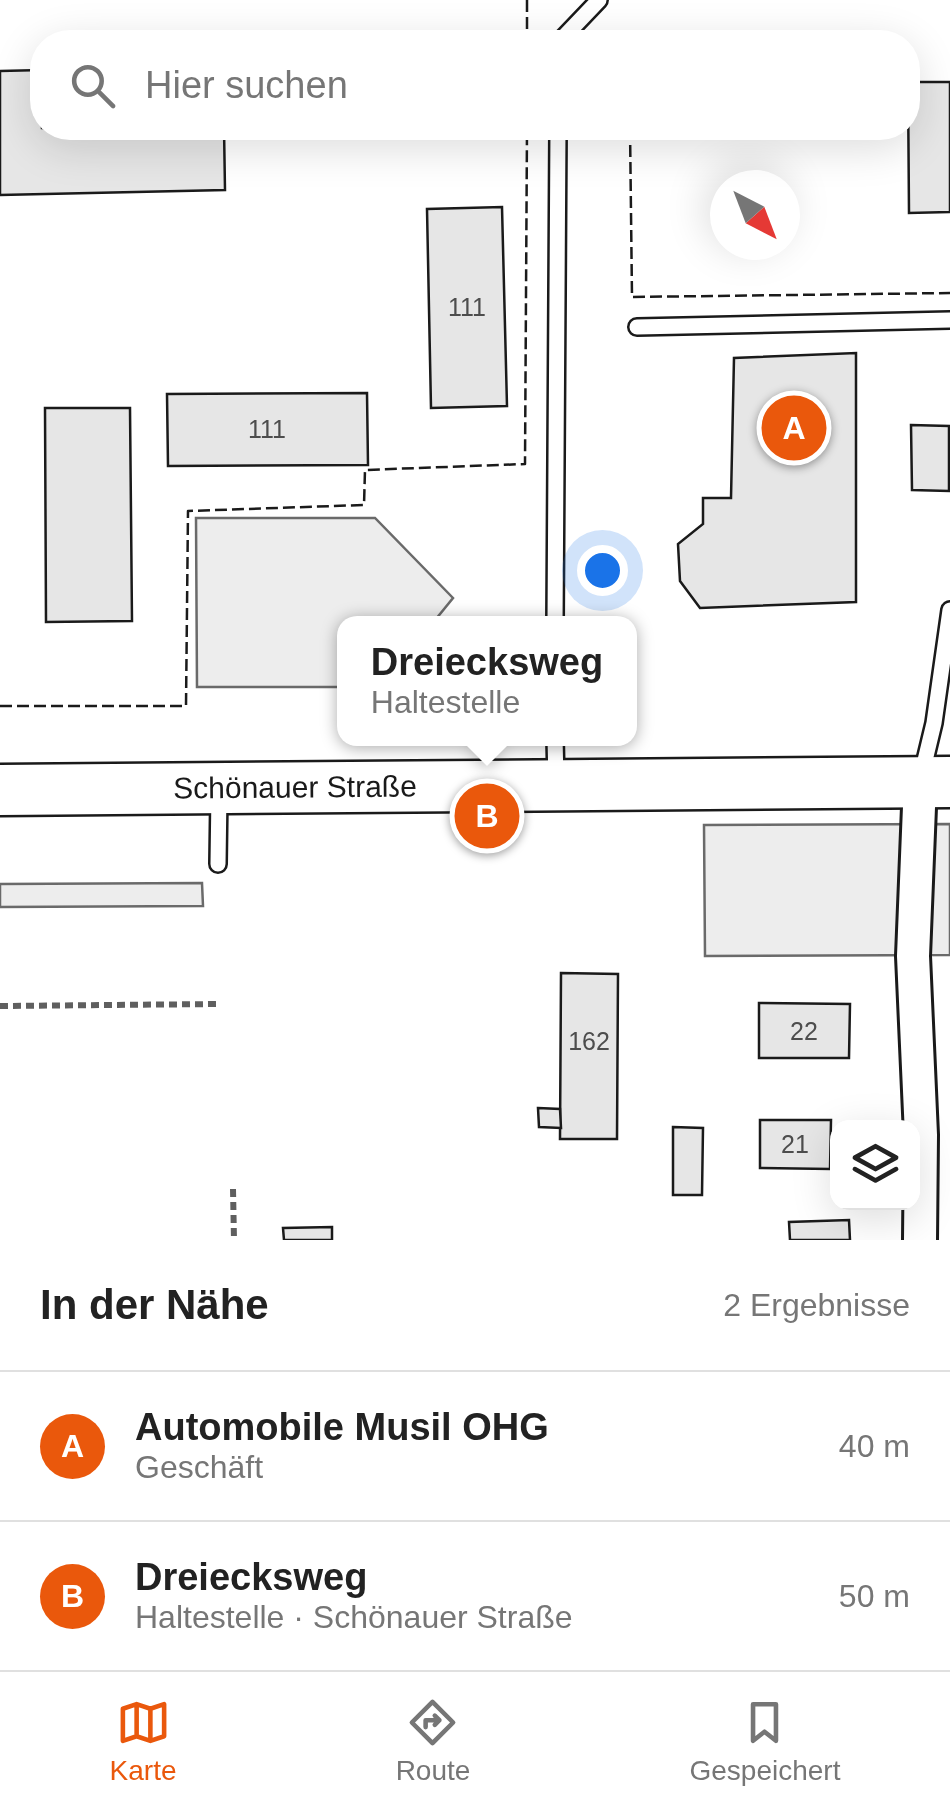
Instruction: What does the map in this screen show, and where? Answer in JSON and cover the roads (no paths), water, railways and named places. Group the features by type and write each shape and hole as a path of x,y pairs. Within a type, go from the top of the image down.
{"main road":[{"name":"Schönauer Straße","path":"0,790 219,788 555,762 935,782"}],"street":[{"path":"920,1240 936,1135 913,956 935,782"}],"lane":[{"path":"570,30 598,0"},
{"path":"554,616 558,140"},
{"path":"637,328 950,320"},
{"path":"935,782 934,723 950,610"},
{"path":"218,864 219,788"}],"place":[{"name":"Automobile Musil OHG","path":"794,428"},
{"name":"Dreiecksweg","path":"487,816"}]}
